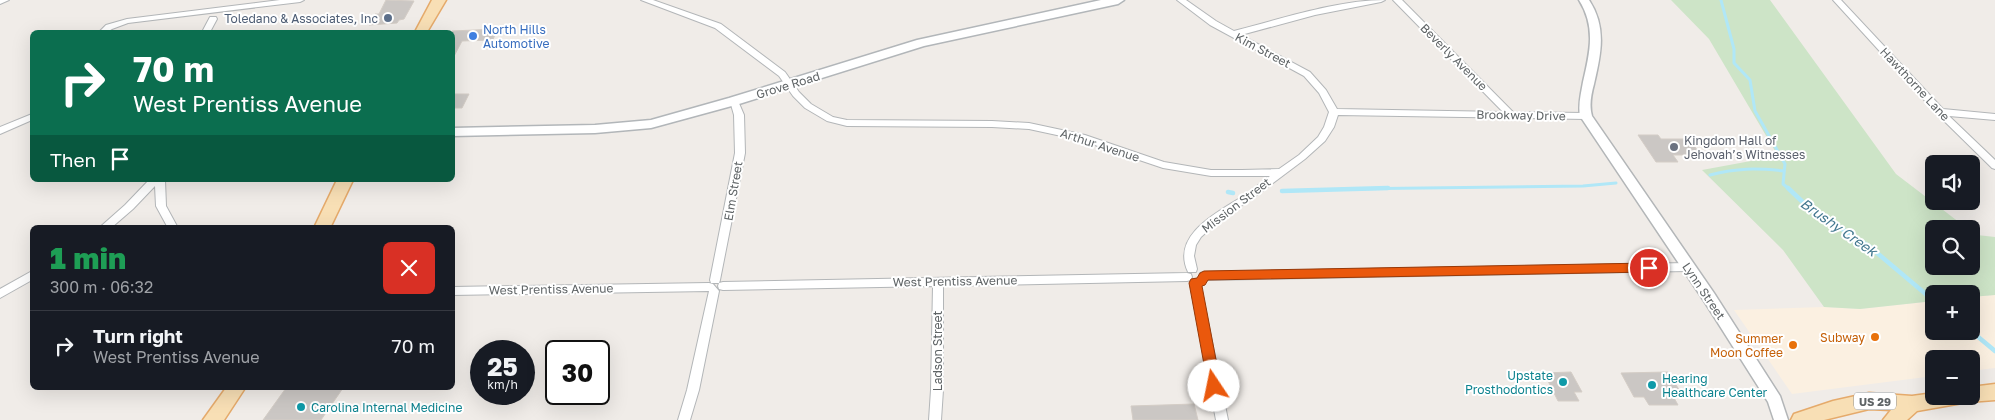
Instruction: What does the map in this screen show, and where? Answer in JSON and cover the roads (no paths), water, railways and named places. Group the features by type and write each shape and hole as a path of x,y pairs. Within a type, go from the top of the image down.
{"main road":[{"path":"422,30 439,0"},
{"name":"Grove Road","path":"455,132 616,128 651,124 734,102 939,39 1109,1"},
{"path":"323,225 344,182"},
{"path":"213,420 235,390"},
{"path":"1980,394 1995,392"},
{"name":"US 29","path":"1801,420 1834,409 1869,401 1912,404 1925,402"},
{"name":"US 29","path":"1893,420 1912,404"}],"street":[{"path":"0,2 6,0"},
{"path":"105,30 127,21 300,0"},
{"name":"Arthur Avenue","path":"645,0 718,26 782,74 796,94 816,112 830,119 846,123 1028,126 1082,137 1144,160 1183,169 1211,173 1281,172"},
{"name":"Kim Street","path":"1181,0 1232,34 1307,74 1317,82 1327,96 1334,112"},
{"path":"1232,34 1315,13 1381,0"},
{"name":"Beverly Avenue","path":"1397,0 1511,115"},
{"name":"Brookway Drive","path":"1334,112 1586,116 1584,100 1597,34 1596,20 1584,0"},
{"name":"Hawthorne Lane","path":"1837,0 1940,112 1995,166"},
{"path":"207,30 213,19"},
{"name":"Elm Street","path":"684,420 715,286 740,153 739,115 734,102"},
{"path":"1281,172 1322,139 1330,127 1334,112"},
{"path":"1940,112 1995,117"},
{"name":"Lynn Street","path":"1586,116 1656,217 1776,400 1781,420"},
{"path":"0,131 30,118"},
{"name":"Mission Street","path":"1222,420 1194,276 1190,250 1192,240 1203,228 1281,172"},
{"path":"108,225 129,207 153,182"},
{"path":"160,182 161,206 172,225"},
{"name":"West Prentiss Avenue","path":"455,291 1688,267"},
{"path":"0,294 30,276"},
{"name":"Ladson Street","path":"935,420 938,282"}],"waterway":[{"name":"Brushy Creek","path":"1721,0 1734,49 1734,63 1750,80 1755,111 1785,164 1783,184 1789,189"},
{"path":"1710,175 1747,169 1784,171"},
{"path":"1362,189 1583,186 1616,183"},
{"path":"1362,189 1388,188"},
{"name":"Brushy Creek","path":"1788,188 1809,208 1870,247 1925,293"},
{"path":"1341,189 1362,189"},
{"path":"1282,191 1362,189"},
{"path":"1228,192 1233,193"},
{"name":"Brushy Creek","path":"1980,338 1995,351"}],"place":[{"name":"Toledano & Associates, Inc","path":"388,18"},
{"name":"North Hills Automotive","path":"473,36"},
{"name":"Kingdom Hall of Jehovah’s Witnesses","path":"1674,147"},
{"name":"Subway","path":"1875,337"},
{"name":"Summer Moon Coffee","path":"1793,345"},
{"name":"Upstate Prosthodontics","path":"1563,382"},
{"name":"Hearing Healthcare Center","path":"1652,385"},
{"name":"Carolina Internal Medicine","path":"301,407"}]}
